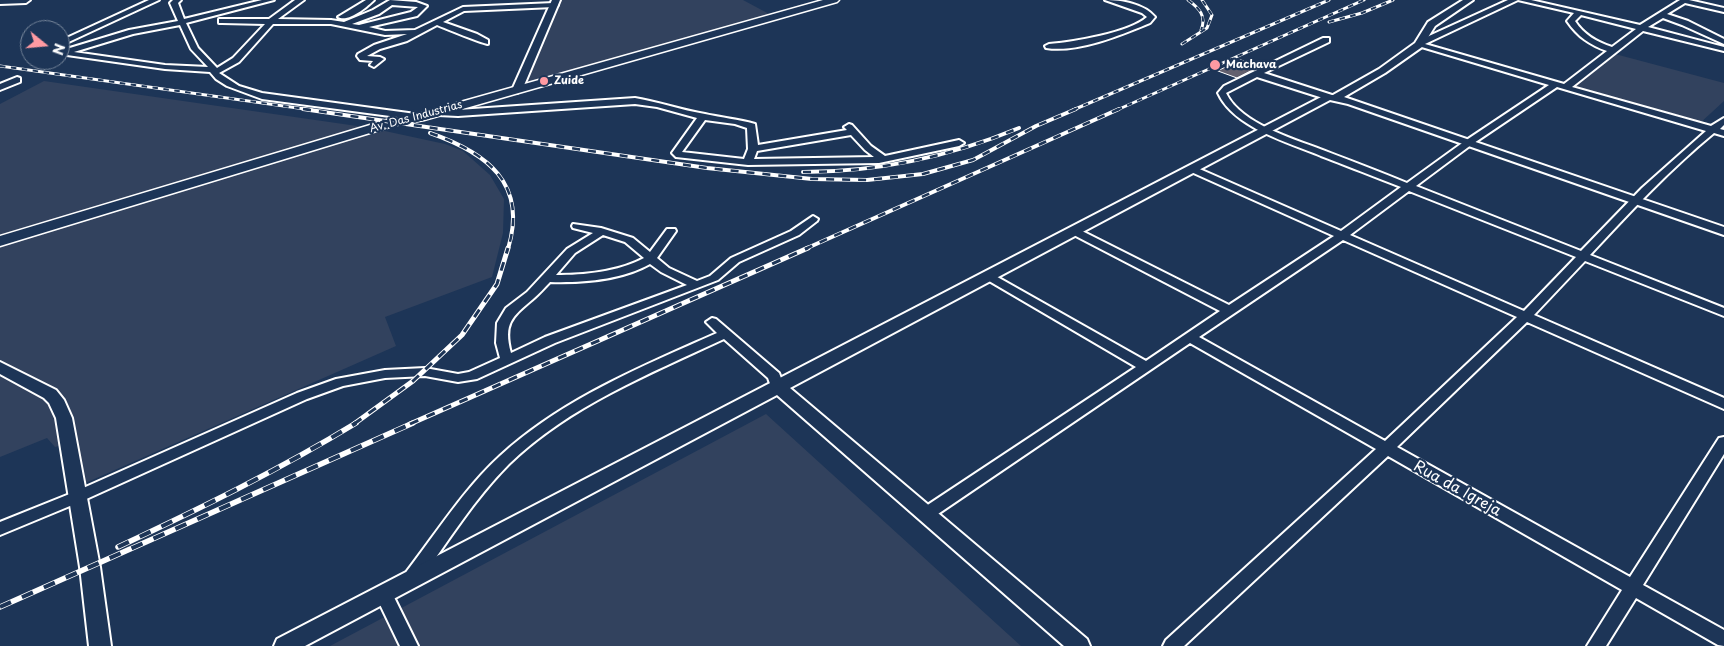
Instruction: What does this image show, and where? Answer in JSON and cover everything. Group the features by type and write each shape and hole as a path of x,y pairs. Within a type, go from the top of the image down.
{"main road":[{"name":"Av. Das Industrias","path":"0,241 375,128 517,90 834,0"}],"street":[{"path":"0,1 26,0"},
{"path":"70,39 155,0"},
{"path":"177,0 174,3 175,8 195,49 218,78 248,92 262,96 420,117"},
{"path":"70,51 132,32 183,22 270,0"},
{"path":"70,54 214,71 236,60 270,22 300,0"},
{"path":"330,22 357,10 370,0"},
{"path":"1050,46 1078,44 1101,39 1148,21 1151,17 1145,11 1109,0"},
{"path":"1420,44 1431,24 1469,0"},
{"path":"285,646 777,386 1161,187 1265,130 1382,71 1420,44 1514,0"},
{"path":"1521,0 1579,12 1724,49"},
{"path":"926,514 1144,366 1191,338 1341,236 1468,143 1560,87 1613,50 1640,28 1685,0 1724,10"},
{"path":"345,24 376,12 393,2 423,6 414,14 358,28"},
{"path":"374,65 380,58 363,58 361,56 377,47 404,39 463,9 555,3 517,90"},
{"path":"1579,12 1571,21 1582,36 1600,46 1613,50"},
{"path":"1662,16 1685,23 1724,42"},
{"path":"222,21 330,22 385,33 418,32"},
{"path":"438,22 449,29 476,36 485,42"},
{"path":"1326,40 1227,88 1222,93 1224,100 1234,110 1265,130 1724,312"},
{"path":"1420,44 1560,87 1720,128"},
{"path":"1257,74 1350,101 1724,231"},
{"path":"0,87 17,80"},
{"path":"438,112 458,113 635,101 658,104 703,117 752,126 753,149 748,162"},
{"path":"703,117 688,135 677,154 748,162 822,162 883,159 914,154 958,143"},
{"path":"1172,646 1524,317 1584,256 1635,199 1720,128"},
{"path":"753,149 851,130 868,148 883,159"},
{"path":"1192,169 1724,404"},
{"path":"0,528 77,497 282,404 341,382 385,374 425,372 458,378 472,376 550,340 714,278 735,260 795,233 813,219"},
{"path":"577,226 629,240 664,270 698,285"},
{"path":"508,361 502,343 504,322 510,311 531,295 571,251 601,231"},
{"path":"547,278 577,279 637,267 651,259 671,231"},
{"path":"1074,231 1230,311"},
{"path":"988,276 1144,366"},
{"path":"712,322 774,376 777,386 1079,646"},
{"path":"411,579 484,484 518,448 560,416 624,380 724,334"},
{"name":"Rua da Igreja","path":"1191,338 1724,639"},
{"path":"0,367 50,394 56,400 64,418 89,560 100,646"},
{"path":"1596,646 1724,442"},
{"path":"384,594 409,646"}],"shaded area":[{"path":"558,0 743,0 771,15 537,82 525,82"},
{"path":"1615,54 1724,83 1724,101 1699,124 1570,86"},
{"path":"44,81 371,128 445,144 463,151 490,175 504,199 503,233 492,277 385,317 396,346 83,484 73,442 55,447 47,438 0,457 0,104"},
{"path":"766,414 1021,646 330,646"}],"building":[{"path":"1241,60 1260,66 1237,78 1218,71"}],"railway":[{"path":"1188,0 1201,13 1203,21 1201,30"},
{"path":"1182,44 1207,28 1212,15 1202,0"},
{"path":"1073,110 1329,0"},
{"path":"1117,110 1364,0"},
{"path":"1329,22 1362,13 1393,0"},
{"path":"0,66 312,110"},
{"path":"303,109 707,168 812,179 867,180 923,174 973,160 1036,126 1076,109"},
{"path":"805,249 1119,109"},
{"path":"803,172 859,169 913,161 966,147 1019,128"},
{"path":"430,133 469,150 485,161 498,174 507,189 512,206 513,226 508,249"},
{"path":"354,424 413,381 462,335 497,284 508,248"},
{"path":"410,424 808,248"},
{"path":"118,547 298,457 356,423"},
{"path":"0,607 413,423"}],"place":[{"name":"Machava","path":"1215,65"},
{"name":"Zuide","path":"544,81"}]}
